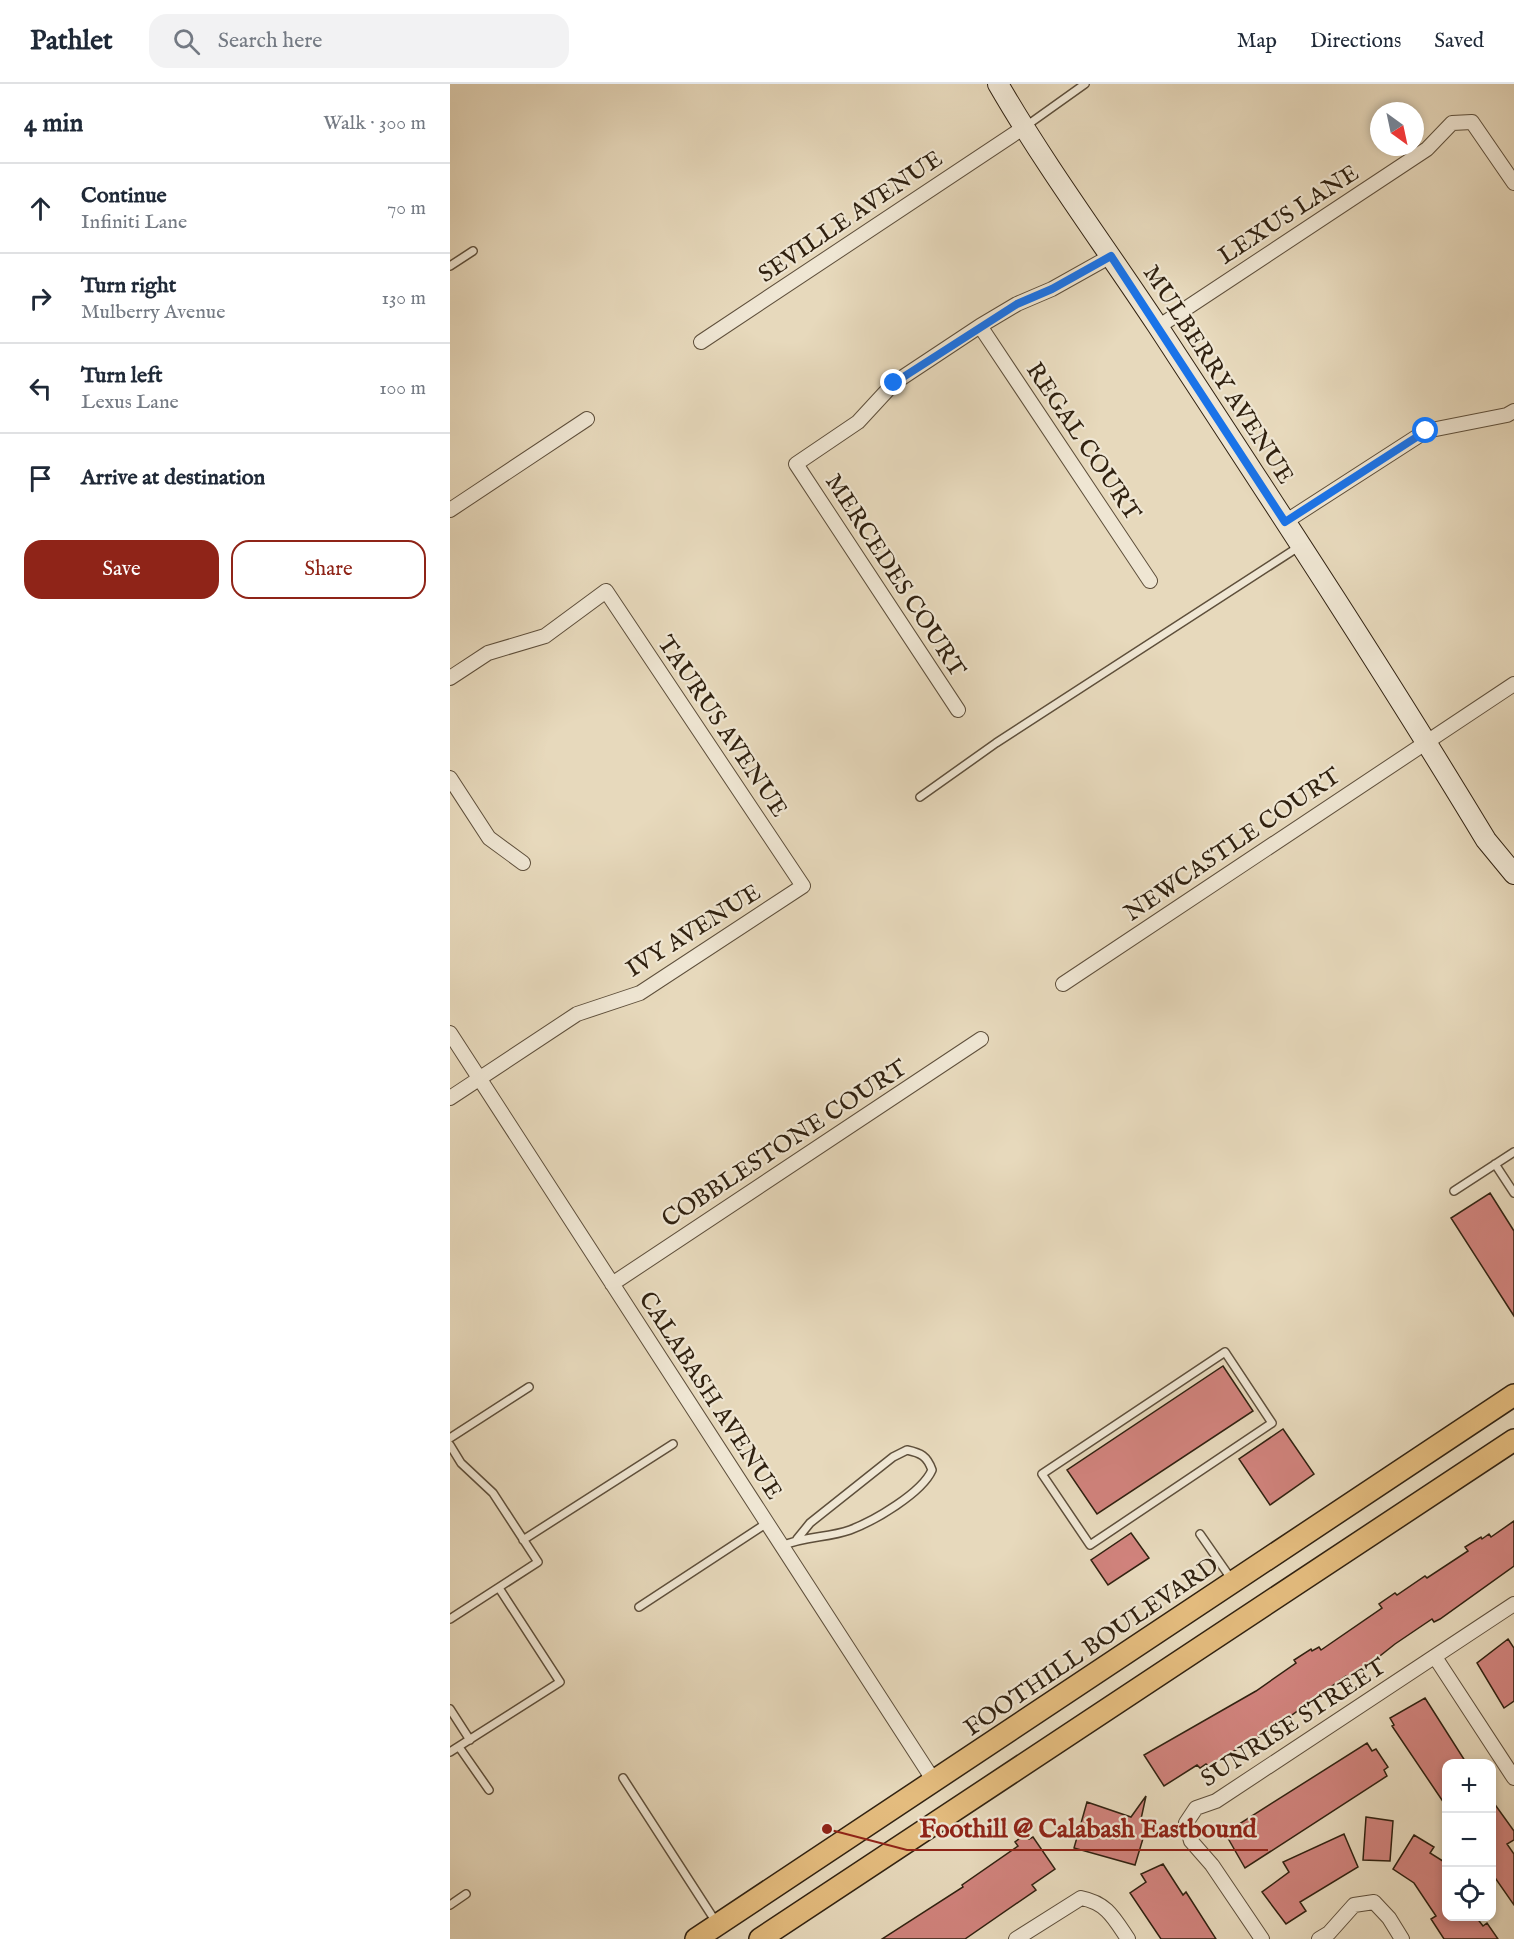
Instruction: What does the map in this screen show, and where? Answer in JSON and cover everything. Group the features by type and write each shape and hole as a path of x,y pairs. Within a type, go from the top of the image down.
{"main road":[{"name":"FOOTHILL BOULEVARD","path":"696,1939 1514,1395"},
{"path":"760,1939 1514,1440"}],"street":[{"name":"MULBERRY AVENUE","path":"998,84 1023,128 1111,256 1285,522 1486,840 1514,874"},
{"name":"LEXUS LANE","path":"1158,327 1427,149 1452,123 1472,122 1514,183"},
{"name":"SEVILLE AVENUE","path":"701,342 1023,128"},
{"path":"980,326 1017,304 1052,289 1111,256"},
{"name":"MERCEDES COURT","path":"958,710 796,464 858,422 894,383 980,326"},
{"name":"REGAL COURT","path":"980,326 1150,582"},
{"path":"1285,522 1426,431 1507,415 1514,411"},
{"path":"450,510 586,419"},
{"name":"TAURUS AVENUE","path":"450,678 488,653 545,636 606,591 803,886"},
{"name":"NEWCASTLE COURT","path":"1063,984 1514,684"},
{"path":"450,778 489,838 523,863"},
{"name":"IVY AVENUE","path":"450,1098 577,1014 640,993 803,886"},
{"name":"CALABASH AVENUE","path":"450,1033 934,1781"},
{"name":"COBBLESTONE COURT","path":"612,1284 981,1040"},
{"name":"SUNRISE STREET","path":"1262,1939 1212,1865 1191,1841 1186,1823 1196,1808 1216,1801 1514,1604"},
{"path":"1435,1657 1514,1778"},
{"path":"1016,1939 1081,1898 1098,1902 1117,1921 1128,1939"},
{"path":"1319,1939 1329,1933 1354,1905 1374,1902 1389,1918 1402,1939"}],"lane":[{"path":"1023,128 1085,84"},
{"path":"450,266 473,251"},
{"path":"920,797 996,743 1300,546"},
{"path":"1454,1191 1514,1152"},
{"path":"1495,1164 1514,1192"},
{"path":"1225,1352 1272,1423 1213,1463 1090,1545 1042,1474 1225,1352"},
{"path":"450,1438 529,1387"},
{"path":"523,1540 674,1444"},
{"path":"450,1445 461,1463 493,1492 538,1562 450,1619"},
{"path":"782,1546 797,1539 851,1530 902,1502 928,1480 932,1470 928,1459 920,1453 907,1450 893,1457 810,1523 797,1539"},
{"path":"639,1607 767,1523"},
{"path":"1200,1534 1234,1582"},
{"path":"450,1752 560,1682 499,1587"},
{"path":"450,1709 470,1740"},
{"path":"459,1747 489,1790"},
{"path":"623,1778 718,1925"},
{"path":"450,1905 466,1894"}],"building":[{"path":"1490,1193 1514,1231 1514,1316 1451,1218"},
{"path":"1223,1366 1253,1411 1097,1514 1067,1470"},
{"path":"1283,1429 1314,1474 1270,1505 1239,1459"},
{"path":"1514,1521 1514,1566 1440,1619 1434,1622 1432,1619 1395,1644 1357,1674 1348,1678 1346,1676 1271,1730 1208,1766 1206,1764 1200,1768 1197,1765 1164,1786 1144,1755 1256,1691 1296,1663 1294,1660 1311,1649 1312,1651 1319,1647 1321,1650 1382,1608 1379,1604 1395,1593 1397,1595 1425,1576 1427,1578 1468,1551 1465,1547 1481,1537 1482,1539 1489,1534 1491,1537"},
{"path":"1131,1533 1149,1558 1108,1585 1091,1560"},
{"path":"1508,1639 1514,1648 1514,1701 1504,1708 1477,1663"},
{"path":"1425,1698 1464,1759 1442,1759 1442,1800 1392,1726 1394,1725 1390,1718"},
{"path":"1367,1743 1372,1751 1376,1749 1388,1767 1384,1770 1387,1776 1245,1868 1225,1833"},
{"path":"1146,1796 1141,1819 1148,1822 1135,1865 1074,1848 1087,1802 1131,1817"},
{"path":"1496,1806 1514,1831 1514,1840 1507,1844 1514,1854 1514,1905 1496,1879"},
{"path":"1366,1817 1393,1821 1390,1861 1363,1860"},
{"path":"1025,1834 1029,1839 1033,1837 1055,1869 1032,1885 1036,1890 965,1939 882,1939 963,1887 962,1885 1018,1846 1015,1842"},
{"path":"1344,1834 1358,1867 1300,1902 1306,1911 1286,1924 1262,1892 1289,1872 1283,1862"},
{"path":"1414,1835 1434,1847 1430,1853 1442,1860 1442,1921 1479,1921 1483,1926 1487,1923 1498,1939 1444,1939 1431,1919 1436,1916 1414,1883 1393,1869"},
{"path":"1163,1864 1183,1895 1186,1892 1216,1939 1161,1939 1130,1893 1146,1882 1141,1874"}],"place":[{"name":"Foothill @ Calabash Eastbound","path":"827,1829"}],"route":[{"path":"894,383 1017,304 1052,289 1111,256 1285,522 1426,431"}]}
